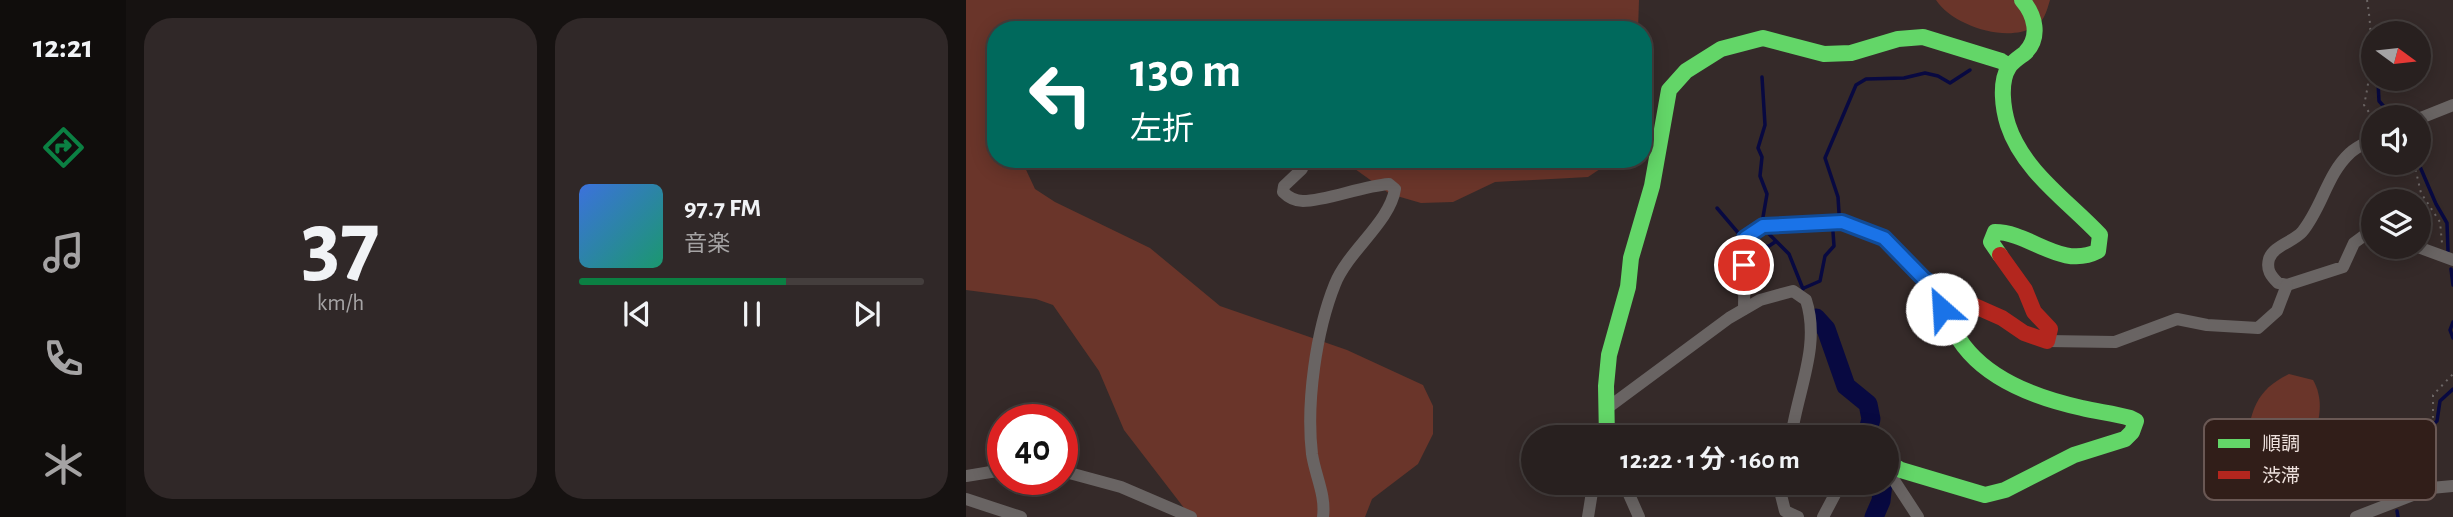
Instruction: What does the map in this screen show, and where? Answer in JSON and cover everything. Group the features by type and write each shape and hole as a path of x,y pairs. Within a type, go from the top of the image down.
{"street":[{"path":"2022,0 2033,14 2036,27 2029,48 2010,66 2004,86 2004,105 2010,130 2020,150 2046,183 2079,210 2100,235 2098,251 2091,257 2079,259 2007,232 1995,232 1991,242 2025,290 2034,312 2050,329 2047,341"},
{"path":"1607,425 1609,355 1628,287 1631,258 1652,186 1664,109 1669,90 1686,71 1721,50 1763,38 1824,54 1851,52 1898,39 1923,37 2010,66"},
{"path":"2431,114 2453,105"},
{"path":"2361,146 2350,152 2334,174 2320,204 2301,233 2272,253 2268,262 2269,274 2278,283 2287,285 2343,267 2354,243 2361,238"},
{"path":"1302,168 1284,186 1283,192 1289,198 1307,201 1369,186 1389,184 1395,189 1393,202 1353,252 1335,283 1321,333 1311,413 1312,455 1325,505 1324,517"},
{"path":"1744,309 1745,238 1763,226 1842,222 1884,238 1924,279 1943,292 2002,318 2024,333 2047,341 2115,342 2177,319 2207,325 2258,328 2277,311 2287,285"},
{"path":"2431,252 2448,259"},
{"path":"1606,410 1744,309 1760,300 1793,292 1806,300 1812,328 1794,425"},
{"path":"1899,469 1985,495 2005,490 2074,456 2125,439 2132,432 2136,421 2115,412 2085,409 2044,398 1975,362 1960,346 1942,309 1943,292"},
{"path":"966,476 987,473"},
{"path":"1078,475 1121,487 1191,517"},
{"path":"1899,488 1918,517"},
{"path":"1588,517 1592,495"},
{"path":"1629,495 1639,517"},
{"path":"1781,495 1785,511 1798,517"},
{"path":"1822,517 1834,495"},
{"path":"966,499 1021,517"},
{"path":"2356,517 2399,500"}],"path":[{"path":"2364,105 2370,80 2372,28 2367,0"},
{"path":"2417,175 2421,193 2440,222 2448,259"},
{"path":"2432,419 2433,395 2453,374"}],"shaded area":[{"path":"966,0 1639,0 1638,21 987,21 987,168 1025,168 1035,189 1055,202 1150,248 1220,306 1347,350 1423,385 1433,406 1433,434 1418,464 1372,499 1365,517 1191,517 1124,430 1099,371 1053,305 1036,299 966,290"},
{"path":"1936,0 2050,0 2042,20 2031,28 2002,33 1971,26 1944,10"},
{"path":"1354,168 1602,168 1588,177 1495,182 1453,202 1421,203 1390,194"},
{"path":"2289,374 2313,380 2319,397 2318,419 2251,419 2262,394"}],"waterway":[{"path":"1839,213 1838,197 1825,158 1856,85 1866,79 1904,78 1925,73 1950,83 1970,70"},
{"path":"1762,77 1765,125 1758,148 1762,157 1760,176 1767,194 1763,217"},
{"path":"2378,91 2379,101 2382,105"},
{"path":"2424,175 2447,223 2448,251"},
{"path":"1717,208 1740,235"},
{"path":"1804,288 1820,281 1825,256 1834,246 1833,232"},
{"path":"1768,233 1789,254 1803,289"},
{"path":"1751,247 1769,246 1775,242"},
{"path":"2451,269 2453,285"},
{"path":"1816,318 1826,329 1846,386 1868,404 1869,425"},
{"path":"2453,322 2450,330 2453,338"},
{"path":"2436,422 2440,401 2453,389"},
{"path":"1874,517 1882,495"},
{"path":"2397,511 2398,517"}],"traffic: fast":[{"path":"2000,255 1991,242 1995,232 2021,238 2071,256 2084,256 2098,251 2100,235 2035,171 2015,142 2008,125 2003,96 2006,73 2030,47 2035,33 2033,19 2022,0"},
{"path":"1607,425 1609,355 1628,287 1631,258 1652,186 1669,90 1686,71 1721,49 1763,38 1824,54 1851,53 1898,39 1923,37 2001,61 2009,66"},
{"path":"1899,469 1985,495 2005,490 2074,455 2125,439 2132,432 2136,421 2034,394 1991,372 1973,357 1959,339 1948,317 1943,292 1959,299"}],"traffic: jam":[{"path":"1959,299 2002,318 2024,333 2047,341 2050,329 2034,312 2025,290 2000,255"}],"route":[{"path":"1744,265 1745,238 1763,226 1842,222 1884,238 1924,279 1943,292 1942,309"}]}
